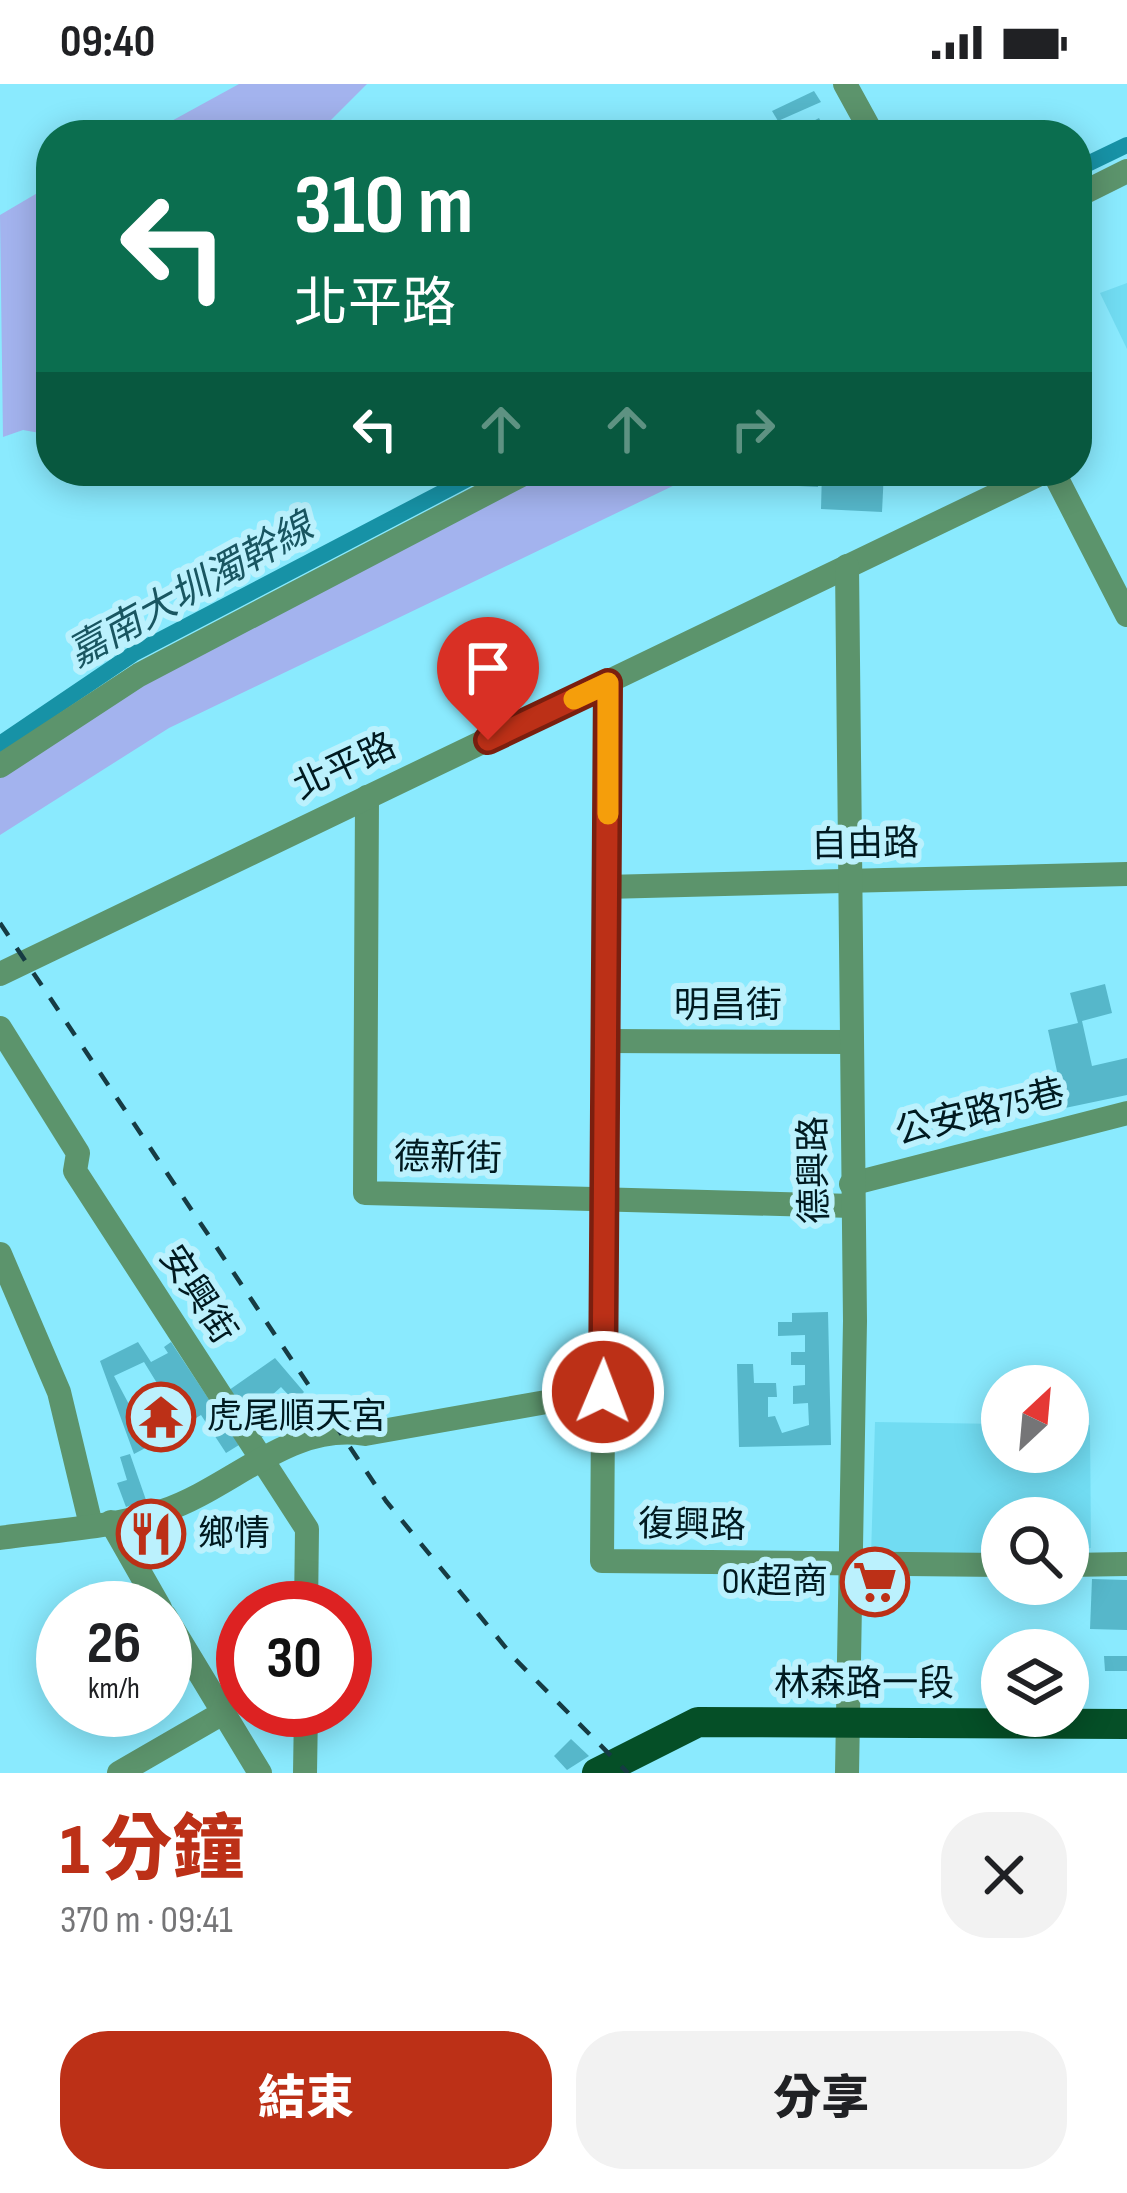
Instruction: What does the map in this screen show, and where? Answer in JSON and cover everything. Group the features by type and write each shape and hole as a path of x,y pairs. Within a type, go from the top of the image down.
{"main road":[{"name":"林森路一段","path":"604,1769 698,1722 1127,1724"}],"street":[{"path":"845,84 865,120"},
{"path":"1092,188 1127,171"},
{"path":"0,766 139,675 500,486"},
{"name":"北平路","path":"0,974 1017,486"},
{"path":"1057,486 1127,615"},
{"name":"德興路","path":"847,566 852,1195 847,1773"},
{"path":"0,1538 101,1524 170,1508 333,1430 365,1435 603,1392 608,683"},
{"name":"德新街","path":"367,797 365,1193 605,1199 852,1195"},
{"name":"自由路","path":"605,887 1127,874"},
{"name":"安興街","path":"0,1028 79,1153 75,1171 307,1529 306,1581"},
{"name":"明昌街","path":"606,1041 850,1042"},
{"name":"公安路75巷","path":"852,1195 1127,1113"},
{"path":"0,1254 59,1393 101,1524 141,1581"},
{"name":"復興路","path":"603,1392 602,1561 981,1565"},
{"path":"1089,1564 1127,1564"},
{"path":"192,1664 216,1707"},
{"path":"119,1773 216,1716"},
{"path":"236,1737 260,1773"},
{"path":"305,1773 306,1737"}],"shaded area":[{"path":"239,84 367,84 331,120 173,120"},
{"path":"36,194 36,432 23,430 3,437 0,215"},
{"path":"1127,283 1127,349 1100,293"},
{"path":"518,486 673,486 169,728 0,835 0,775 145,681"},
{"path":"875,1422 981,1424 981,1473 1089,1473 1090,1425 1091,1548 1089,1497 981,1497 981,1554 871,1556"}],"building":[{"path":"814,91 821,102 780,120 772,111"},
{"path":"822,486 883,486 882,512 821,509"},
{"path":"1105,984 1112,1013 1082,1021 1092,1066 1127,1058 1127,1095 1065,1108 1048,1030 1078,1023 1070,993"},
{"path":"828,1312 831,1445 739,1447 737,1364 753,1364 754,1383 776,1383 777,1397 768,1397 768,1417 775,1416 782,1433 809,1425 808,1403 793,1404 793,1386 805,1385 805,1365 791,1365 791,1352 805,1352 805,1335 778,1336 778,1322 792,1322 792,1313"},
{"path":"138,1342 151,1362 168,1353 164,1347 171,1342 239,1445 226,1453 201,1415 189,1422 194,1430 157,1450 153,1444 134,1454 100,1361","holes":["144,1362 163,1393 133,1412 114,1376"]},
{"path":"275,1358 304,1392 295,1402 281,1387 252,1413 267,1434 256,1441 222,1395"},
{"path":"130,1454 146,1500 126,1507 117,1483 127,1480 120,1457"},
{"path":"1092,1579 1127,1580 1127,1630 1090,1629"},
{"path":"1104,1656 1127,1656 1127,1671 1105,1671"},
{"path":"571,1739 589,1756 567,1770 554,1756"}],"waterway":[{"name":"嘉南大圳濁幹線","path":"1092,162 1127,145"},
{"name":"嘉南大圳濁幹線","path":"0,744 133,654 454,486"}],"railway":[{"path":"0,923 386,1501 515,1659 628,1773"}],"slow traffic":[{"path":"574,699 608,683 608,814"}],"place":[{"name":"虎尾順天宮","path":"161,1417"},
{"name":"鄉情","path":"151,1534"},
{"name":"OK超商","path":"875,1582"}],"route":[{"path":"488,740 608,683 603,1392"}]}
